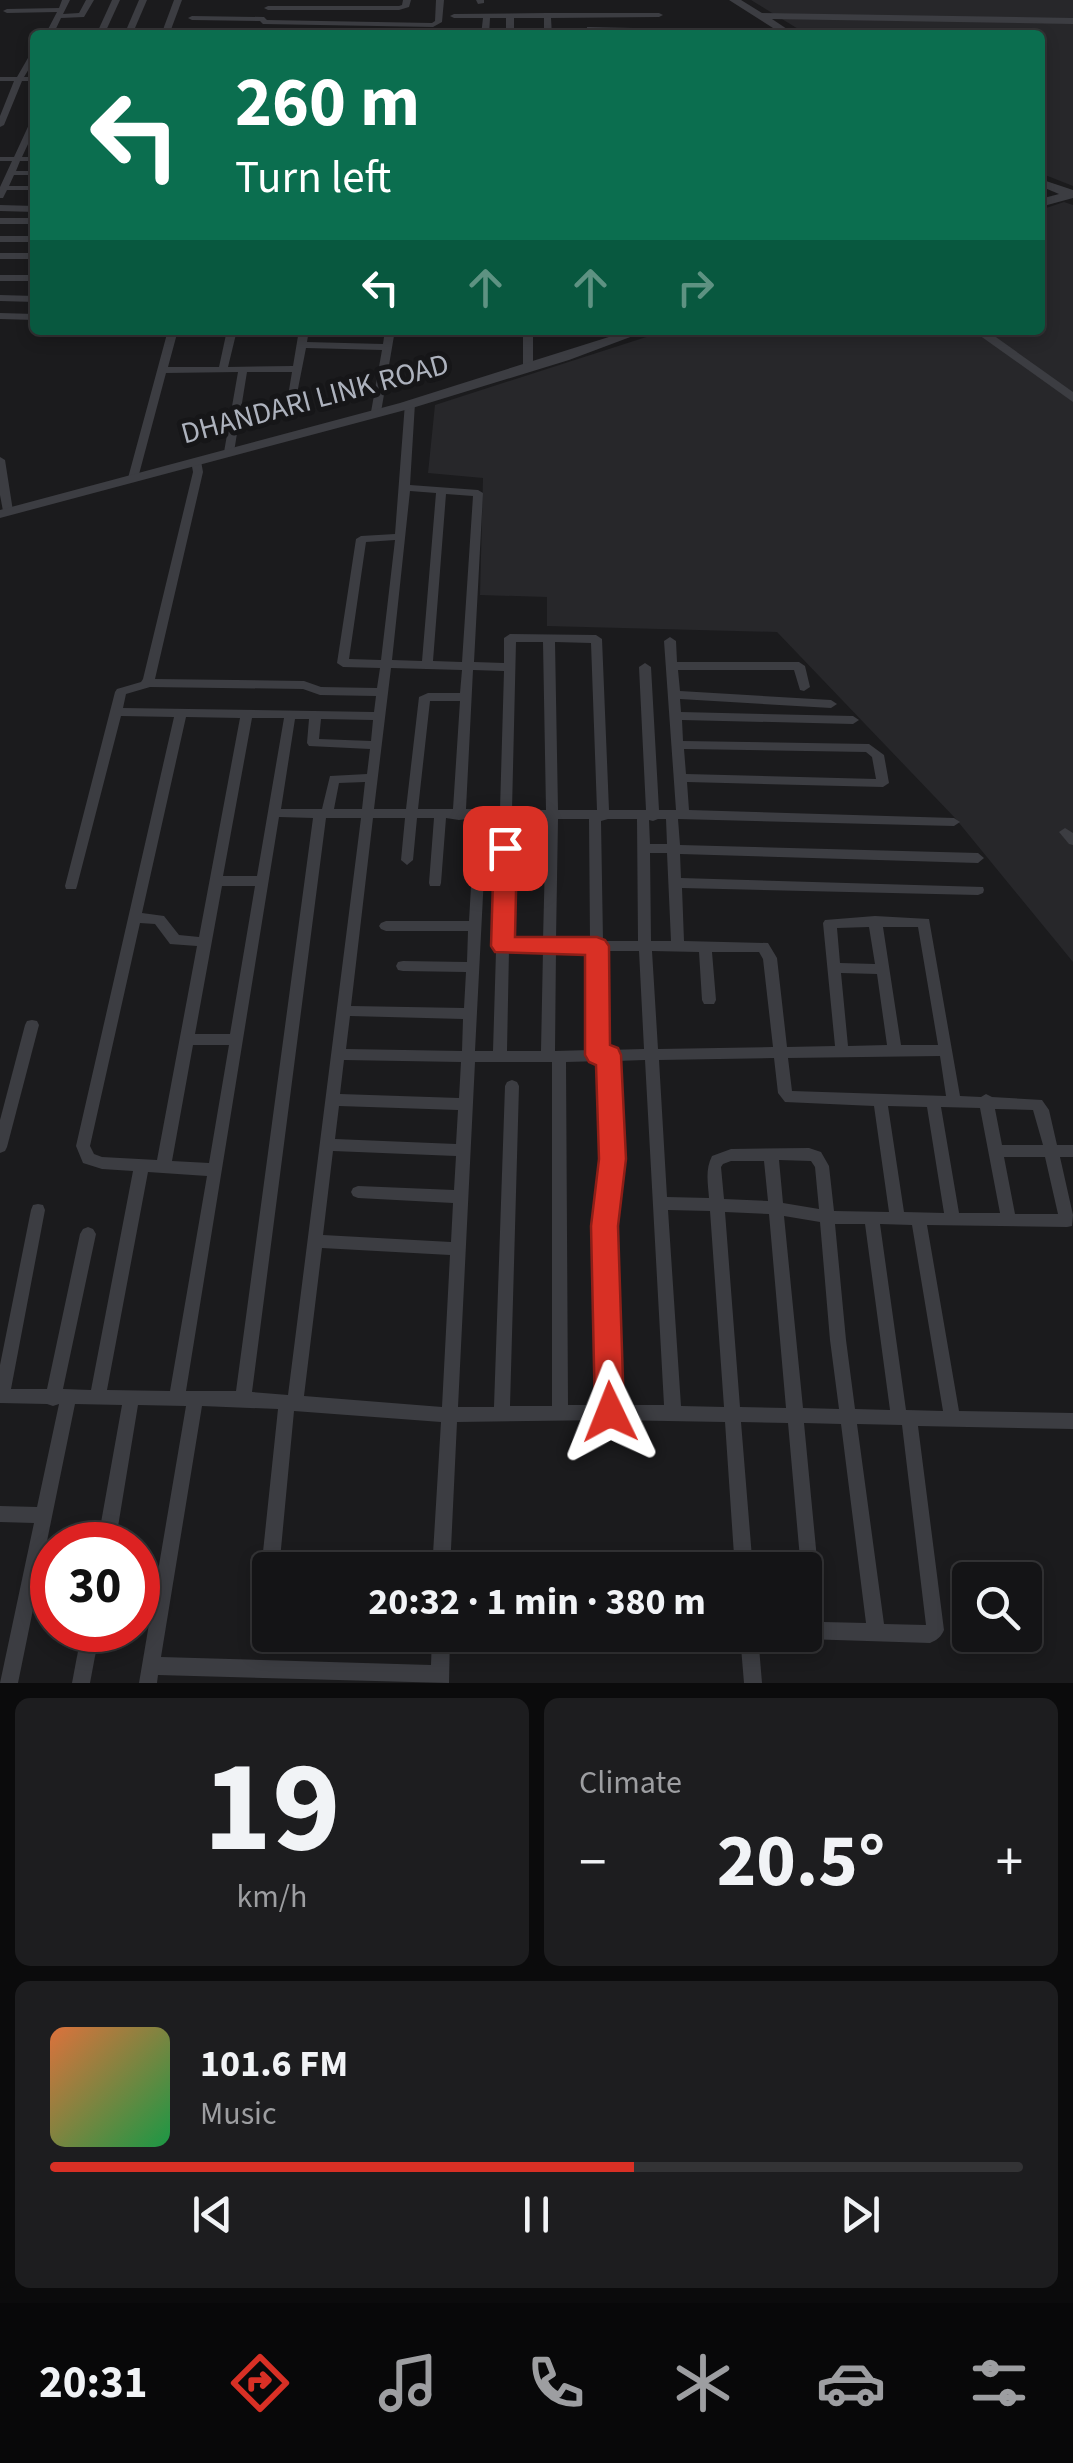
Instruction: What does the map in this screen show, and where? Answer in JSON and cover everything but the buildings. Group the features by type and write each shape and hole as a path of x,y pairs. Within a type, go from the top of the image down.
{"street":[{"path":"52,30 66,0"},
{"path":"7,11 82,15 90,0"},
{"path":"102,30 116,0"},
{"path":"130,30 143,0"},
{"path":"166,30 178,0"},
{"path":"262,27 269,4 400,8 406,0"},
{"path":"189,30 441,27 440,0"},
{"path":"511,30 517,0"},
{"path":"548,30 551,0"},
{"path":"734,0 783,30"},
{"path":"650,8 675,30"},
{"path":"590,14 590,30"},
{"path":"454,16 658,15"},
{"path":"486,30 487,16"},
{"path":"760,16 1073,21"},
{"path":"192,18 262,27"},
{"path":"0,125 30,61"},
{"path":"0,79 30,79"},
{"path":"2,192 30,137"},
{"path":"23,146 30,146"},
{"path":"0,159 30,160"},
{"path":"11,173 30,174"},
{"path":"1045,185 1072,194"},
{"path":"2,192 30,189"},
{"path":"1045,201 1072,194"},
{"path":"0,208 30,209"},
{"path":"0,220 30,221"},
{"path":"0,238 30,239"},
{"path":"0,256 30,256"},
{"path":"0,278 30,278"},
{"path":"0,298 30,298"},
{"path":"0,316 30,317"},
{"path":"133,478 172,335"},
{"path":"223,370 231,335"},
{"path":"292,402 303,335"},
{"path":"376,412 389,335"},
{"path":"528,335 528,368"},
{"path":"985,335 1073,398"},
{"name":"DHANDARI LINK ROAD","path":"4,513 410,403 528,368 612,336"},
{"path":"302,344 387,347"},
{"path":"162,370 298,370"},
{"path":"229,452 243,370"},
{"path":"272,1552 316,1241 383,692 410,403"},
{"path":"0,460 6,478 1,488 4,513"},
{"path":"148,683 198,472 196,461"},
{"path":"405,488 478,493 459,816"},
{"path":"427,666 441,490"},
{"path":"400,537 361,539 342,663 509,666"},
{"path":"500,1057 510,638 596,639 597,946 612,1159 604,1226 610,1412"},
{"path":"549,639 552,816 548,946 554,1056 560,1413"},
{"path":"670,642 681,778 674,848 678,946"},
{"path":"673,666 799,666 804,688"},
{"path":"644,668 648,817 644,848 645,946 673,1414"},
{"path":"71,886 122,690 148,683 304,685 315,691 383,692"},
{"path":"674,695 831,704"},
{"path":"407,860 424,700 428,696 467,697"},
{"path":"116,712 380,716"},
{"path":"181,713 84,1146 88,1159 141,1168 215,1170"},
{"path":"163,1168 247,714"},
{"path":"290,715 215,1170 150,1674 440,1679 441,1652"},
{"path":"316,715 313,743 376,745"},
{"path":"676,716 853,720"},
{"path":"678,745 868,748 878,755 883,783 681,778"},
{"path":"243,1399 323,814 334,779 372,778"},
{"path":"275,813 954,822"},
{"path":"435,883 440,816"},
{"path":"443,1552 481,816"},
{"path":"644,848 978,858"},
{"path":"217,881 263,881"},
{"path":"676,883 978,890"},
{"path":"133,918 158,919 175,940 205,942"},
{"path":"876,920 895,1050"},
{"path":"842,1051 830,922 926,924 954,1100"},
{"path":"386,926 476,926"},
{"path":"503,946 756,946 768,951 780,1052 790,1098 1037,1104 1067,1221 827,1217 775,1209 660,1204"},
{"path":"705,946 709,1000"},
{"path":"403,966 474,967"},
{"path":"833,968 883,969"},
{"path":"344,1011 472,1014"},
{"path":"0,1147 32,1025"},
{"path":"187,1039 237,1040"},
{"path":"338,1054 500,1057 946,1050"},
{"path":"502,1414 512,1086"},
{"path":"333,1100 466,1104"},
{"path":"933,1100 953,1219"},
{"path":"986,1100 1009,1220"},
{"path":"880,1101 898,1219"},
{"path":"327,1145 463,1150"},
{"path":"995,1151 1073,1151"},
{"path":"743,1552 715,1205 717,1160 732,1155 816,1156 822,1166 848,1418 876,1632"},
{"path":"770,1155 805,1552"},
{"path":"98,1398 141,1168"},
{"path":"358,1192 461,1197"},
{"path":"38,1210 1,1396 243,1399 450,1415 610,1412 1073,1421"},
{"path":"822,1630 930,1634 937,1622 872,1218"},
{"path":"918,1219 952,1418"},
{"path":"8,1683 43,1515 88,1234"},
{"path":"316,1241 458,1249"},
{"path":"110,1522 131,1400"},
{"path":"0,1514 43,1515"},
{"path":"81,1683 87,1652"},
{"path":"750,1652 753,1683"}],"shaded area":[{"path":"751,0 1073,0 1073,186 1045,175 1045,30 800,30"},
{"path":"1064,202 1073,205 1073,962 955,818 777,632 547,626 547,597 480,595 483,478 428,473 435,405 652,335 1045,335 1045,208"}],"route":[{"path":"505,848 503,946 597,946 598,1055 609,1055 612,1159 604,1226 610,1412"}]}
